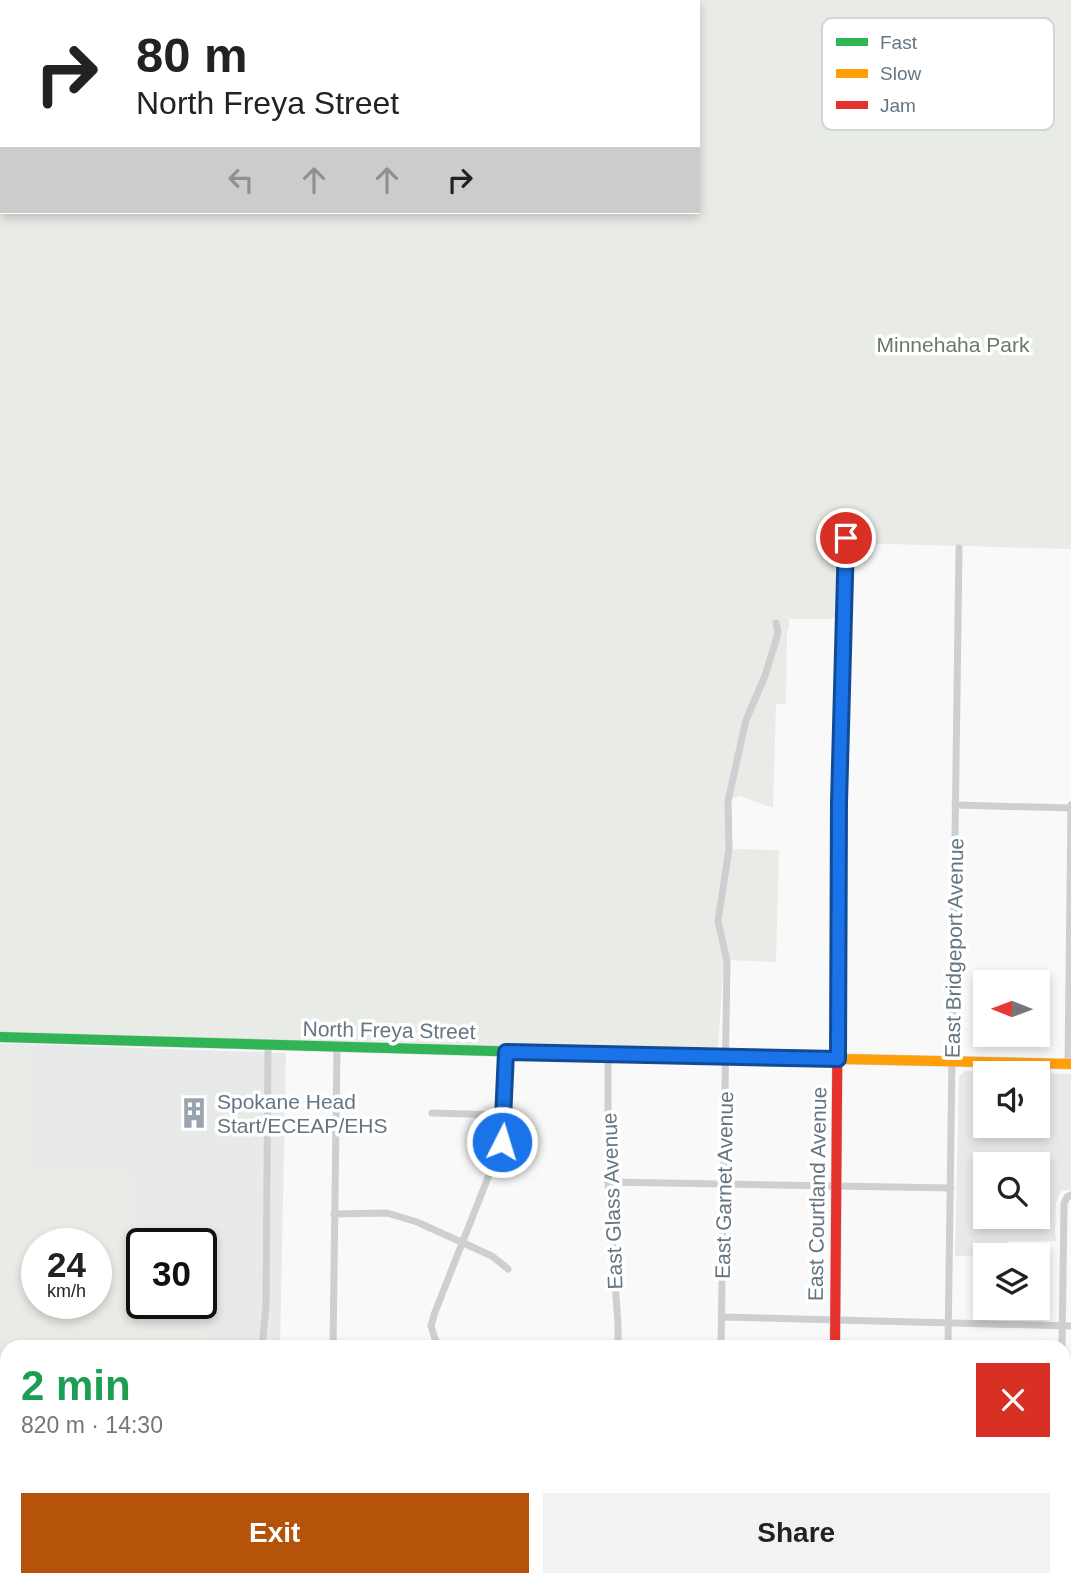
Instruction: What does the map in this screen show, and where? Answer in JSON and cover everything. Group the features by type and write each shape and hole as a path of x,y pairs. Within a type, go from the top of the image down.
{"main road":[{"name":"East Courtland Avenue","path":"835,1340 839,803 846,538"},
{"name":"North Freya Street","path":"0,1037 608,1055 1069,1064"}],"street":[{"name":"East Bridgeport Avenue","path":"948,1340 959,548"},
{"name":"East Garnet Avenue","path":"721,1340 727,961 718,921 729,849 728,801 746,720 765,676 776,640 776,623"},
{"path":"955,805 1071,806 1069,1064"},
{"path":"263,1340 266,1305 268,1046"},
{"path":"332,1340 337,1047"},
{"path":"435,1340 431,1326 502,1142 506,1052"},
{"name":"East Glass Avenue","path":"608,1055 608,1182 618,1340"},
{"path":"432,1113 505,1115"},
{"path":"608,1182 951,1188"},
{"path":"722,1317 1067,1326 1064,1204 1069,1196"},
{"path":"334,1214 387,1213 417,1222 492,1256 508,1269"}],"shaded area":[{"path":"31,1044 286,1053 280,1340 204,1340 205,1319 217,1319 217,1228 128,1228 129,1173 28,1170"},
{"path":"965,1071 973,1071 973,1138 1050,1138 1050,1073 1071,1074 1071,1190 1061,1191 1056,1203 1055,1234 1058,1241 973,1243 973,1256 955,1256 959,1077"}],"green space":[{"name":"Minnehaha Park","path":"700,0 1071,0 1071,549 850,543 850,533 838,533 837,615 831,619 789,619 786,704 776,704 773,808 740,796 731,799 732,849 779,850 776,962 724,960 718,1046 711,1052 0,1032 0,214 700,214"},
{"path":"0,1044 31,1044 28,1170 129,1172 126,1319 205,1319 204,1340 0,1340"}],"traffic: fast":[{"path":"0,1037 531,1052"}],"traffic: slow":[{"path":"839,843 846,538"},
{"path":"531,1052 1071,1064"}],"traffic: jam":[{"path":"835,1340 839,843"}],"place":[{"name":"Spokane Head Start/ECEAP/EHS","path":"194,1113"}],"route":[{"path":"502,1142 506,1052 838,1059 839,803 846,538"}]}
